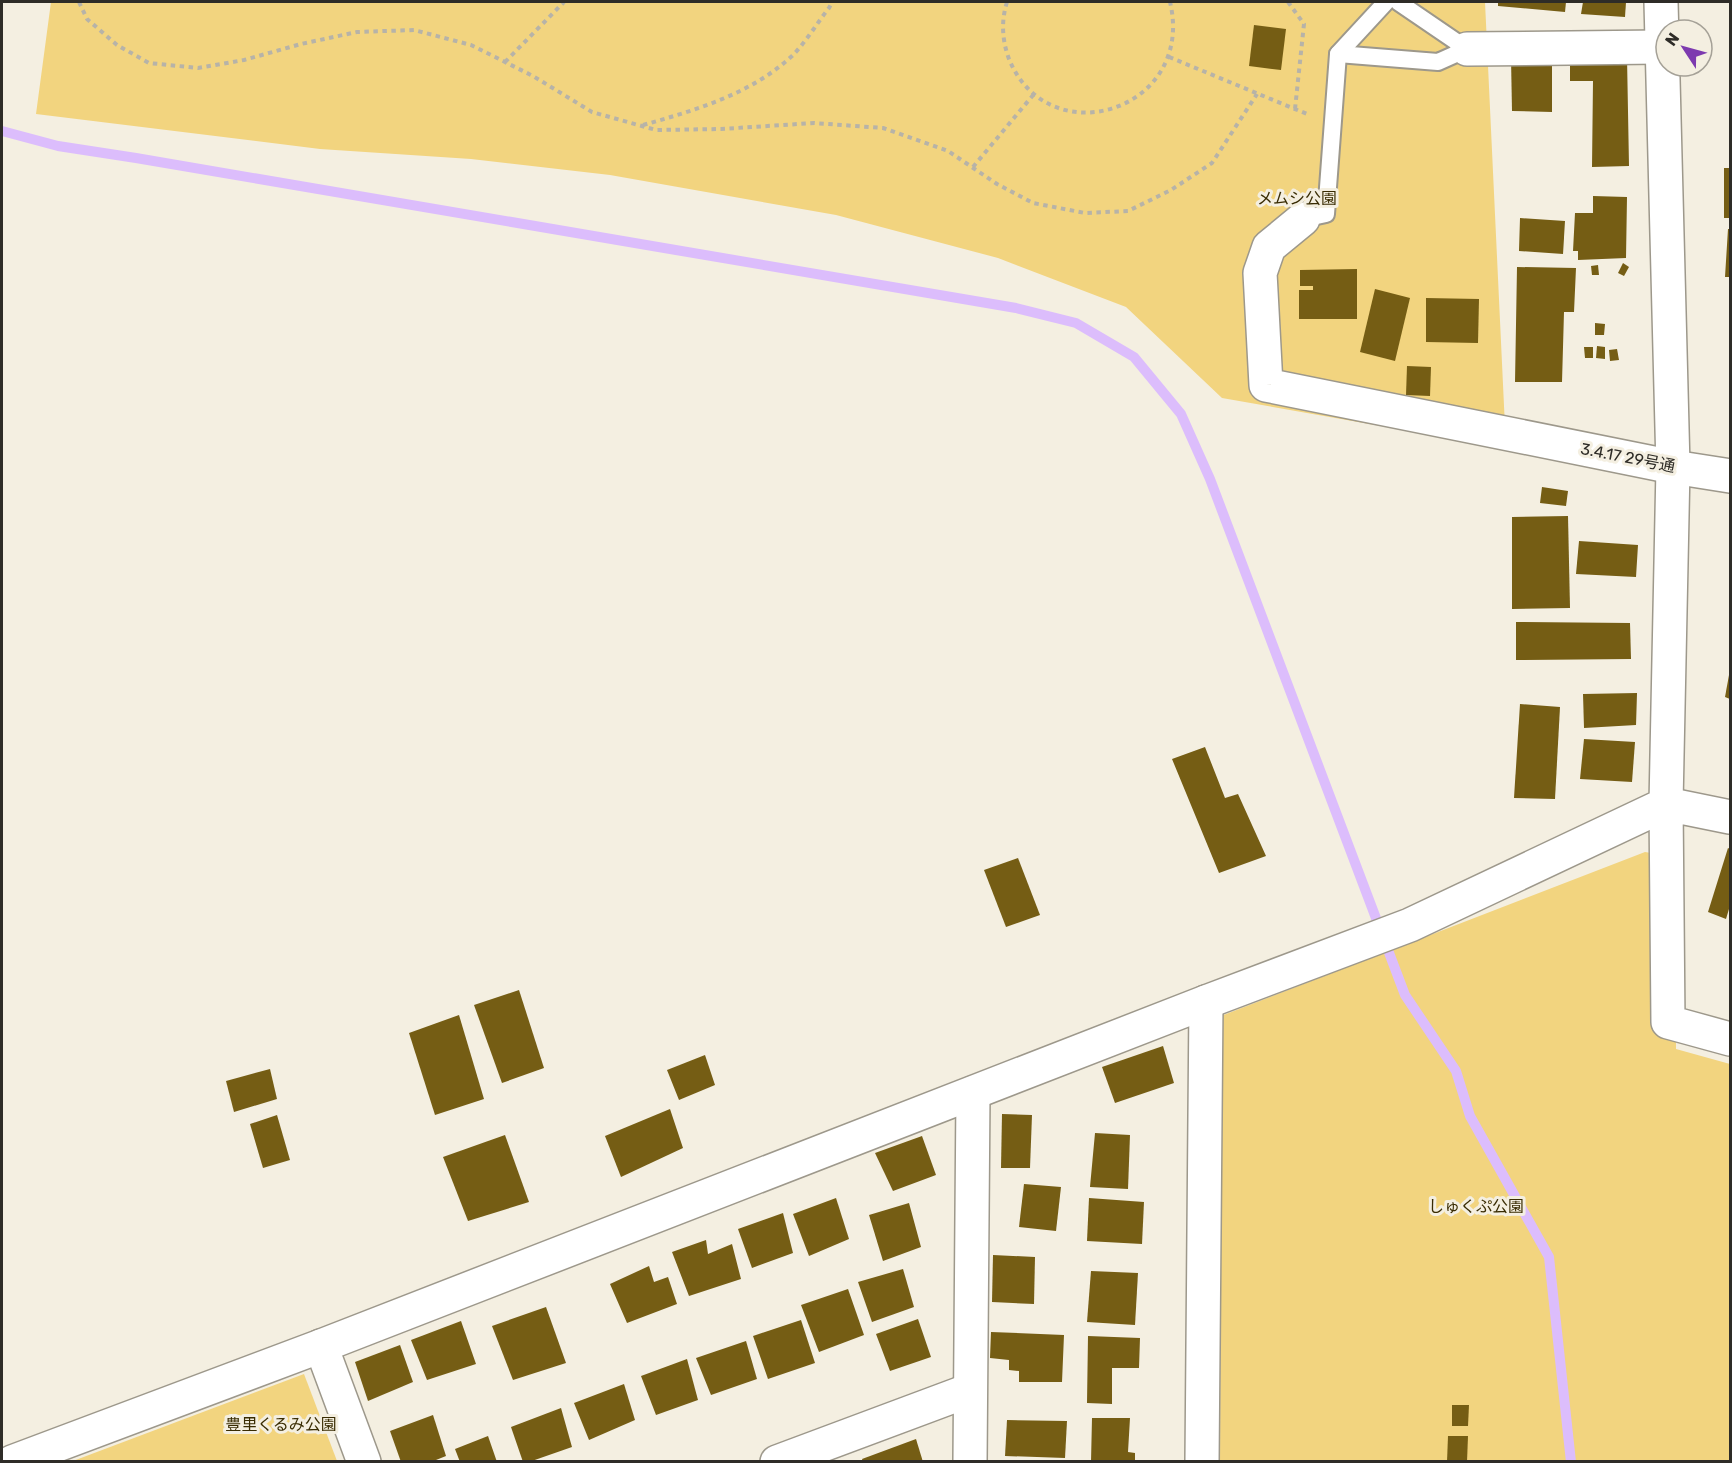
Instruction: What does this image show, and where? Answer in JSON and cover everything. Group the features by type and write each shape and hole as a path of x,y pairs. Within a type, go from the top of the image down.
{"street":[{"path":"1661,2 1661,18"},
{"path":"1467,49 1654,47"},
{"path":"1662,78 1673,467 1666,804 1668,1022 1731,1039"},
{"name":"3.4.17 29号通","path":"1303,219 1269,247 1260,273 1266,385 1673,467 1731,476"},
{"path":"12,1461 321,1346 1206,1002 1410,926 1666,804 1731,818"},
{"path":"1202,1461 1206,1002"},
{"path":"970,1461 973,1093"},
{"path":"321,1346 364,1461"},
{"path":"777,1461 970,1390"}],"lane":[{"path":"1303,219 1326,214 1331,123 1338,54 1386,2"},
{"path":"1398,2 1467,49"},
{"path":"1338,54 1438,62 1467,49"}],"path":[{"path":"79,2 87,19 117,45 149,63 198,68 244,60 301,44 357,32 414,30 471,45 533,76 592,112 641,126 656,130 814,123 883,128 948,151 997,184 1033,203 1085,213 1128,211 1171,190 1212,163 1257,94"},
{"path":"506,62 564,2"},
{"path":"641,126 709,106 758,81 793,55 832,2"},
{"path":"1007,2 1002,17 1004,46 1015,74 1034,94 1057,108 1084,113 1111,110 1135,99 1156,81 1169,57 1174,30 1170,2"},
{"path":"1288,2 1304,24 1294,109"},
{"path":"1169,57 1331,123"},
{"path":"972,167 1034,94"}],"green space":[{"name":"メムシ公園","path":"51,2 1485,2 1506,448 1222,398 1126,307 998,258 836,215 610,175 471,159 320,149 36,114"},
{"name":"しゅくぷ公園","path":"1645,852 1675,857 1676,1049 1730,1064 1730,1461 1220,1462 1221,1016"},
{"name":"豊里くるみ公園","path":"304,1374 337,1461 73,1461"}],"building":[{"path":"1498,2 1566,2 1565,12 1498,6"},
{"path":"1583,2 1626,2 1625,17 1581,14"},
{"path":"1254,25 1286,29 1281,70 1249,66"},
{"path":"1627,57 1629,166 1592,167 1593,81 1570,81 1570,58"},
{"path":"1511,58 1552,58 1552,112 1512,111"},
{"path":"1724,168 1730,168 1730,218 1724,218"},
{"path":"1593,196 1627,197 1626,258 1578,260 1578,251 1573,251 1575,213 1593,213"},
{"path":"1520,218 1565,221 1563,254 1519,251"},
{"path":"1728,229 1730,229 1730,277 1725,277"},
{"path":"1623,263 1629,267 1624,276 1618,273"},
{"path":"1598,265 1599,275 1592,275 1591,266"},
{"path":"1517,267 1576,268 1574,312 1564,312 1562,382 1515,382"},
{"path":"1357,269 1357,319 1299,319 1299,290 1313,290 1313,286 1300,286 1300,270"},
{"path":"1375,289 1410,298 1395,361 1360,352"},
{"path":"1426,298 1479,299 1478,343 1426,342"},
{"path":"1595,323 1605,324 1604,335 1595,335"},
{"path":"1597,346 1605,347 1605,359 1596,358"},
{"path":"1584,347 1593,347 1593,358 1585,358"},
{"path":"1617,349 1619,360 1610,361 1609,350"},
{"path":"1407,366 1431,367 1430,396 1406,395"},
{"path":"1542,487 1568,491 1566,506 1540,503"},
{"path":"1568,516 1570,608 1512,609 1512,517"},
{"path":"1579,541 1638,545 1636,577 1576,574"},
{"path":"1516,622 1630,623 1631,659 1516,660"},
{"path":"1730,675 1730,699 1725,697"},
{"path":"1637,693 1636,725 1584,728 1583,694"},
{"path":"1520,704 1560,707 1555,799 1514,798"},
{"path":"1584,739 1635,742 1632,782 1580,779"},
{"path":"1205,747 1225,798 1238,794 1266,856 1219,873 1172,759"},
{"path":"1728,848 1730,849 1730,909 1726,919 1708,912"},
{"path":"1018,858 1040,915 1006,927 984,870"},
{"path":"519,990 544,1068 502,1083 474,1005"},
{"path":"459,1015 484,1099 435,1115 409,1033"},
{"path":"1163,1046 1174,1083 1115,1103 1102,1067"},
{"path":"705,1055 715,1085 679,1100 667,1070"},
{"path":"270,1069 277,1099 234,1112 226,1081"},
{"path":"670,1109 683,1148 621,1177 605,1136"},
{"path":"1002,1114 1032,1115 1030,1168 1001,1168"},
{"path":"277,1115 290,1160 263,1168 250,1124"},
{"path":"1095,1133 1130,1135 1128,1189 1090,1187"},
{"path":"505,1135 529,1202 468,1221 443,1157"},
{"path":"922,1136 936,1175 893,1191 875,1153"},
{"path":"1024,1184 1061,1187 1056,1231 1019,1227"},
{"path":"836,1198 849,1239 809,1256 793,1214"},
{"path":"1089,1198 1144,1202 1142,1244 1087,1241"},
{"path":"909,1203 921,1247 883,1261 869,1215"},
{"path":"783,1213 793,1253 752,1268 738,1229"},
{"path":"706,1240 708,1254 732,1244 741,1279 689,1296 672,1252"},
{"path":"993,1255 1035,1257 1034,1304 992,1302"},
{"path":"649,1266 654,1282 668,1277 677,1304 627,1323 610,1284"},
{"path":"903,1269 914,1307 872,1322 858,1282"},
{"path":"1091,1271 1138,1273 1135,1325 1087,1322"},
{"path":"848,1289 864,1335 819,1352 801,1305"},
{"path":"546,1307 566,1363 513,1380 492,1326"},
{"path":"918,1319 931,1357 890,1371 876,1334"},
{"path":"801,1320 815,1363 768,1379 753,1336"},
{"path":"461,1321 476,1364 427,1380 411,1340"},
{"path":"991,1332 1064,1335 1062,1382 1019,1382 1019,1371 1009,1370 1009,1360 990,1358"},
{"path":"1088,1336 1140,1338 1139,1368 1112,1368 1112,1404 1087,1403"},
{"path":"746,1341 757,1379 711,1395 696,1358"},
{"path":"400,1345 413,1382 368,1401 355,1362"},
{"path":"687,1359 698,1400 656,1415 641,1376"},
{"path":"624,1384 635,1420 589,1440 574,1403"},
{"path":"1452,1405 1469,1405 1468,1426 1452,1426"},
{"path":"561,1408 572,1447 523,1462 511,1427"},
{"path":"433,1415 446,1456 431,1462 401,1462 390,1431"},
{"path":"1092,1418 1130,1418 1128,1452 1135,1453 1135,1462 1091,1462"},
{"path":"1007,1420 1067,1421 1065,1458 1005,1456"},
{"path":"488,1436 497,1462 460,1462 455,1449"},
{"path":"1448,1436 1468,1436 1467,1462 1447,1462"},
{"path":"916,1439 923,1462 863,1462 862,1459"}],"waterway":[{"path":"2,131 58,146 1016,308 1076,323 1134,357 1181,414 1210,479 1405,995 1456,1071 1470,1116 1549,1257 1571,1462"}]}
